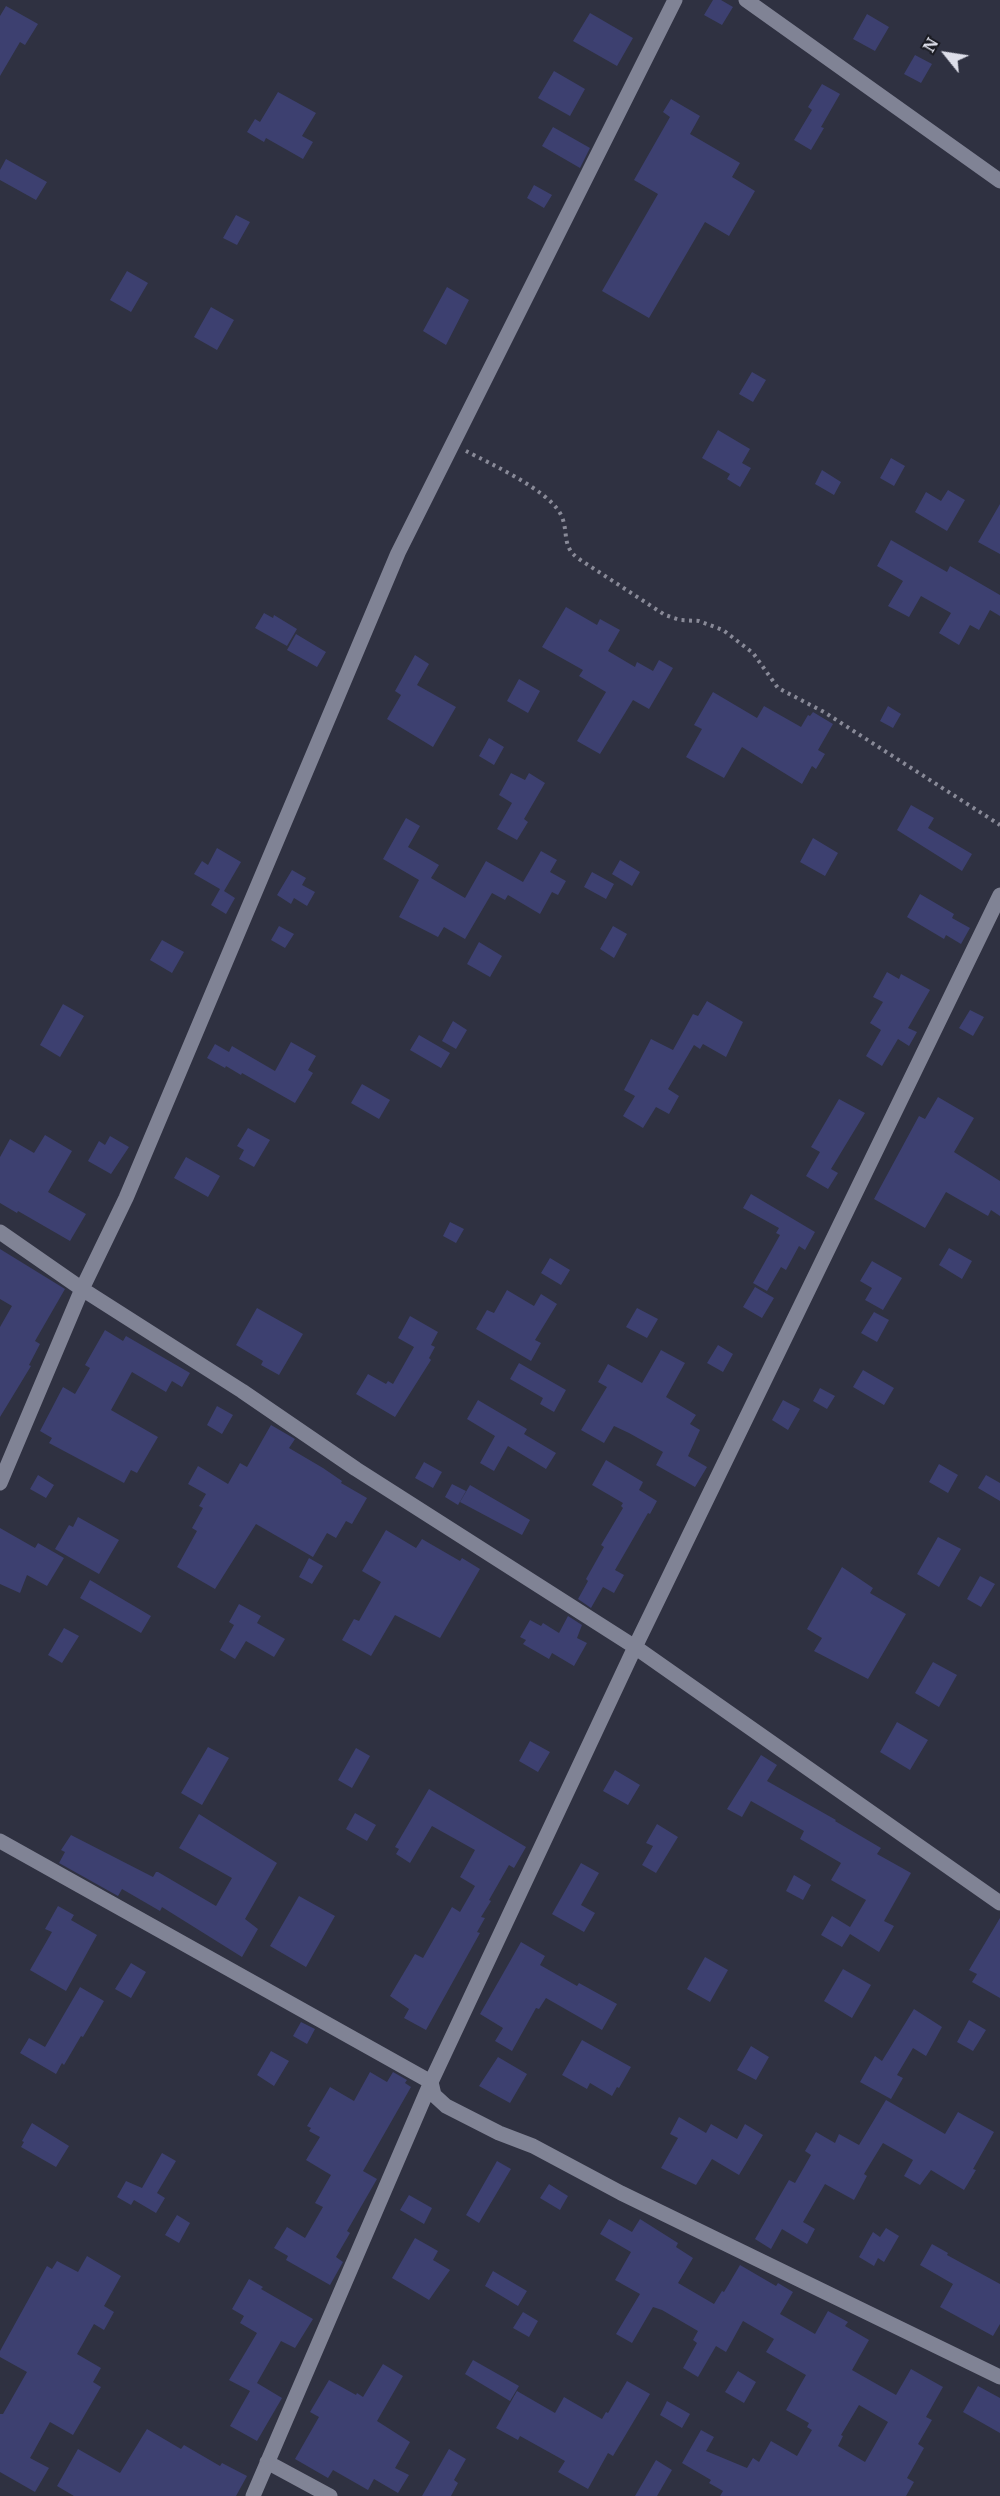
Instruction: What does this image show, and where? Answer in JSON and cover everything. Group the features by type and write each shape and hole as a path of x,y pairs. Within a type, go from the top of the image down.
{"street":[{"path":"0,1483 82,1289 126,1198 398,553 675,0"},
{"path":"746,0 1000,181"},
{"path":"253,2496 431,2082 635,1647 1000,895"},
{"path":"0,1233 82,1289 242,1391 278,1418 420,1511 635,1647 1000,1903"},
{"path":"0,1841 431,2082 434,2095 446,2106 499,2133 533,2146 632,2199 1000,2377"},
{"path":"267,2462 330,2496"}],"path":[{"path":"453,444 518,478 552,505 561,515 569,550 579,559 666,615 680,620 699,621 723,630 753,653 778,688 824,712 1000,825"}],"building":[{"path":"713,0 721,0 733,7 722,25 704,15"},
{"path":"6,6 38,24 25,45 20,42 0,76 0,16"},
{"path":"590,13 633,38 617,66 573,41"},
{"path":"867,14 889,27 875,51 853,39"},
{"path":"915,55 932,64 921,83 904,74"},
{"path":"554,71 585,89 570,116 538,98"},
{"path":"822,84 840,94 811,150 794,140 812,110 808,107"},
{"path":"278,92 316,113 302,136 313,142 303,159 266,138 264,142 247,132 255,119 260,122"},
{"path":"671,99 700,116 690,134 740,163 732,177 755,191 729,236 705,222 649,318 602,291 658,194 634,180 670,117 663,112"},
{"path":"553,127 590,148 580,168 542,146"},
{"path":"6,159 47,182 36,200 0,180 0,170"},
{"path":"534,185 552,195 544,208 527,198"},
{"path":"236,215 250,222 237,245 223,238"},
{"path":"127,271 148,283 131,312 110,300"},
{"path":"447,287 469,300 446,345 423,331"},
{"path":"211,307 234,320 217,350 194,337"},
{"path":"752,372 766,380 753,402 739,394"},
{"path":"718,430 750,449 742,463 751,468 740,487 727,479 730,474 702,458"},
{"path":"891,458 905,466 894,486 880,478"},
{"path":"822,470 841,482 834,495 815,484"},
{"path":"948,490 965,500 947,531 915,512 926,492 941,501"},
{"path":"1000,504 1000,554 978,542"},
{"path":"891,540 947,572 950,566 1000,595 1000,616 990,610 979,630 970,625 959,645 939,633 951,613 921,596 909,617 888,606 903,581 877,566"},
{"path":"566,607 597,625 600,619 620,630 608,651 635,667 637,662 653,671 659,660 673,668 649,709 633,700 600,754 577,741 606,692 579,676 583,670 542,647"},
{"path":"264,613 273,618 274,615 297,629 287,646 255,628"},
{"path":"296,634 326,652 317,667 287,650"},
{"path":"415,655 429,664 417,685 456,707 433,747 387,719 401,695 395,691"},
{"path":"519,679 540,691 528,713 507,701"},
{"path":"713,692 757,718 764,706 801,727 808,715 810,716 813,712 833,724 818,750 825,754 816,769 812,766 802,784 742,747 724,778 686,757 702,729 694,725"},
{"path":"888,706 901,714 893,728 880,721"},
{"path":"489,738 504,747 494,765 479,756"},
{"path":"511,773 525,780 529,773 545,783 524,819 528,822 517,840 497,829 512,803 499,795"},
{"path":"911,805 934,818 928,828 972,854 962,871 897,830"},
{"path":"406,818 420,826 408,847 439,865 431,878 465,898 486,861 523,882 541,851 557,860 550,872 566,881 558,895 552,892 540,914 508,895 505,900 492,893 465,939 444,927 438,937 399,917 419,880 383,859"},
{"path":"813,838 838,853 825,876 800,862"},
{"path":"217,848 241,862 224,891 235,898 226,914 211,905 220,889 194,874 202,861 208,865"},
{"path":"620,860 640,872 632,886 612,874"},
{"path":"292,870 306,878 302,885 315,892 307,906 294,898 291,904 277,895"},
{"path":"592,872 614,884 606,899 584,887"},
{"path":"920,894 954,914 952,918 970,928 961,944 946,935 944,939 907,917"},
{"path":"279,926 294,934 285,948 271,940"},
{"path":"613,926 627,934 614,958 600,949"},
{"path":"162,940 184,952 172,973 150,960"},
{"path":"479,942 502,956 490,977 467,964"},
{"path":"887,972 899,979 901,974 930,990 908,1028 917,1032 909,1046 898,1039 882,1066 866,1056 881,1030 870,1023 883,1002 873,997"},
{"path":"707,1001 743,1022 726,1057 703,1044 700,1049 694,1045 668,1089 679,1096 669,1114 656,1107 643,1128 623,1116 635,1096 624,1090 651,1039 673,1050 693,1014 698,1016"},
{"path":"63,1004 84,1016 60,1057 40,1045"},
{"path":"970,1010 984,1017 973,1036 959,1028"},
{"path":"453,1021 467,1030 456,1049 442,1041"},
{"path":"419,1035 450,1053 441,1068 410,1050"},
{"path":"291,1042 316,1056 308,1070 313,1073 295,1103 242,1073 241,1075 207,1058 215,1044 229,1052 232,1046 275,1071"},
{"path":"362,1084 390,1100 379,1119 351,1103"},
{"path":"938,1097 974,1118 954,1152 1000,1181 1000,1216 991,1210 988,1216 946,1192 925,1228 874,1199 919,1116 925,1119"},
{"path":"839,1099 865,1113 831,1169 838,1173 828,1189 806,1176 820,1152 811,1147"},
{"path":"248,1128 270,1140 254,1167 239,1159 244,1150 237,1146"},
{"path":"45,1135 72,1151 48,1192 86,1214 70,1241 0,1203 0,1157 10,1139 34,1153"},
{"path":"110,1136 129,1147 111,1174 88,1161 99,1141 105,1145"},
{"path":"186,1157 220,1176 208,1197 174,1178"},
{"path":"751,1194 815,1232 805,1250 799,1246 786,1270 781,1267 767,1291 753,1283 780,1235 776,1233 779,1228 743,1208"},
{"path":"450,1222 464,1229 456,1243 443,1236"},
{"path":"949,1248 972,1261 962,1279 939,1265"},
{"path":"0,1249 65,1289 35,1341 40,1344 29,1365 31,1366 0,1417 0,1327 12,1306 0,1299"},
{"path":"550,1258 570,1270 561,1285 541,1273"},
{"path":"872,1261 902,1278 883,1310 865,1300 872,1288 860,1281"},
{"path":"755,1287 774,1298 762,1318 743,1307"},
{"path":"507,1290 534,1306 541,1294 557,1304 535,1340 541,1343 531,1361 476,1329 487,1310 494,1313"},
{"path":"257,1308 303,1334 279,1375 261,1365 263,1361 236,1345"},
{"path":"637,1308 658,1319 647,1338 626,1327"},
{"path":"874,1312 889,1320 877,1342 861,1333"},
{"path":"410,1316 438,1332 431,1345 435,1347 429,1358 431,1360 395,1417 356,1394 368,1374 386,1384 388,1381 393,1384 414,1347 398,1338"},
{"path":"105,1330 123,1341 126,1336 190,1373 182,1387 172,1381 166,1392 132,1372 111,1410 158,1437 137,1473 131,1470 124,1483 49,1443 52,1438 40,1431 63,1387 75,1394 90,1368 85,1365"},
{"path":"718,1345 733,1354 723,1372 707,1363"},
{"path":"661,1350 685,1363 666,1397 696,1415 690,1424 700,1430 688,1456 707,1467 695,1487 656,1465 663,1452 629,1433 614,1426 604,1443 581,1430 607,1387 598,1382 608,1364 642,1383"},
{"path":"519,1363 566,1390 554,1412 540,1404 543,1398 510,1379"},
{"path":"863,1370 894,1388 884,1405 853,1387"},
{"path":"820,1388 835,1396 827,1409 813,1401"},
{"path":"478,1400 527,1429 524,1434 556,1453 546,1469 508,1446 494,1471 480,1463 495,1436 467,1419"},
{"path":"783,1400 800,1409 788,1430 772,1420"},
{"path":"217,1406 233,1415 222,1434 207,1425"},
{"path":"271,1425 295,1439 289,1448 367,1498 352,1524 346,1521 336,1538 327,1533 313,1557 256,1524 215,1589 177,1567 197,1531 192,1528 203,1508 199,1506 206,1494 188,1484 198,1466 228,1484 240,1463 247,1467"},
{"path":"606,1460 643,1482 639,1490 657,1501 615,1570 624,1575 614,1593 603,1587 591,1608 578,1599 604,1547 601,1545 623,1508 621,1506 623,1503 592,1485"},
{"path":"424,1462 442,1472 433,1488 415,1478"},
{"path":"939,1464 958,1475 948,1493 929,1482"},
{"path":"38,1475 54,1485 46,1498 30,1489"},
{"path":"986,1475 1000,1483 1000,1501 978,1488"},
{"path":"452,1484 466,1491 458,1505 445,1497"},
{"path":"470,1485 530,1520 522,1535 460,1502"},
{"path":"78,1517 119,1540 99,1574 55,1549 69,1525 73,1527"},
{"path":"0,1528 35,1548 38,1543 64,1558 47,1586 27,1575 20,1593 0,1584"},
{"path":"386,1530 416,1548 422,1539 460,1561 462,1558 480,1569 440,1638 395,1615 371,1656 342,1640 354,1619 359,1621 381,1582 362,1571"},
{"path":"938,1537 961,1549 939,1587 917,1574"},
{"path":"309,1558 323,1566 312,1584 299,1577"},
{"path":"842,1567 873,1588 870,1593 906,1614 868,1679 814,1651 822,1638 807,1629"},
{"path":"980,1576 995,1584 981,1607 967,1599"},
{"path":"90,1580 151,1616 141,1633 80,1598"},
{"path":"239,1604 261,1616 257,1623 285,1639 274,1657 246,1641 235,1659 220,1650 234,1625 229,1622"},
{"path":"568,1616 582,1625 577,1638 587,1643 574,1666 552,1653 549,1659 523,1644 526,1640 520,1637 530,1620 541,1626 543,1623 559,1633"},
{"path":"64,1628 79,1636 62,1663 48,1655"},
{"path":"933,1662 957,1675 939,1707 915,1693"},
{"path":"897,1722 928,1740 910,1770 880,1752"},
{"path":"530,1741 550,1752 538,1772 519,1761"},
{"path":"208,1747 229,1758 202,1805 181,1793"},
{"path":"356,1748 370,1756 352,1788 338,1780"},
{"path":"761,1755 777,1765 767,1781 881,1848 877,1854 911,1873 884,1921 894,1926 879,1952 850,1934 842,1947 821,1935 832,1916 850,1927 866,1900 831,1880 841,1863 800,1839 804,1831 751,1801 742,1817 727,1809"},
{"path":"615,1770 640,1785 628,1805 603,1791"},
{"path":"429,1789 526,1847 514,1868 509,1865 489,1900 491,1901 481,1917 485,1918 477,1932 480,1933 426,2030 404,2018 409,2009 390,1996 415,1954 423,1958 452,1907 460,1912 475,1886 460,1877 475,1850 432,1826 410,1863 396,1854 399,1849 395,1847"},
{"path":"355,1813 376,1825 367,1841 346,1829"},
{"path":"199,1814 277,1863 245,1919 258,1929 242,1957 162,1907 160,1911 122,1889 118,1896 59,1863 65,1852 61,1850 71,1835 153,1877 158,1872 216,1906 232,1878 179,1848"},
{"path":"657,1824 678,1837 656,1873 642,1865 653,1846 646,1843"},
{"path":"581,1863 599,1873 581,1905 595,1913 584,1932 552,1914"},
{"path":"794,1875 811,1885 803,1900 786,1891"},
{"path":"299,1896 335,1916 306,1967 270,1946"},
{"path":"58,1906 74,1915 71,1920 97,1935 66,1991 30,1970 52,1932 45,1929"},
{"path":"1000,1918 1000,1998 972,1982 977,1974 969,1970"},
{"path":"521,1942 545,1956 540,1965 577,1986 579,1983 617,2004 602,2030 546,1998 539,2009 536,2008 512,2051 495,2041 503,2028 480,2014"},
{"path":"705,1957 728,1970 710,2002 687,1989"},
{"path":"131,1963 146,1972 131,1998 115,1989"},
{"path":"843,1969 871,1985 852,2018 824,2001"},
{"path":"80,1987 104,2001 83,2037 81,2036 56,2074 20,2053 29,2038 45,2047"},
{"path":"914,2009 942,2027 926,2056 913,2048 897,2075 903,2078 891,2099 860,2082 875,2056 882,2061"},
{"path":"969,2020 986,2030 973,2051 957,2042"},
{"path":"301,2022 315,2029 307,2044 293,2036"},
{"path":"582,2040 631,2067 612,2096 590,2083 587,2089 562,2075"},
{"path":"751,2046 769,2057 756,2080 737,2070"},
{"path":"271,2051 289,2061 274,2086 257,2075"},
{"path":"498,2057 527,2074 510,2103 479,2086"},
{"path":"370,2072 387,2082 393,2072 407,2080 405,2083 411,2087 363,2171 377,2179 347,2231 350,2233 336,2257 343,2262 330,2285 286,2260 288,2256 274,2248 287,2227 305,2238 323,2207 315,2203 331,2175 306,2160 320,2137 309,2131 311,2128 307,2126 330,2087 354,2101"},
{"path":"886,2100 945,2134 958,2112 994,2132 964,2190 931,2170 920,2185 904,2176 913,2160 883,2143 864,2174 867,2176 854,2200 825,2184 803,2222 815,2229 807,2244 782,2229 771,2249 755,2239 789,2180 795,2183 811,2155 805,2151 816,2132 835,2143 839,2134 859,2145"},
{"path":"679,2117 706,2133 711,2124 737,2139 745,2124 763,2135 739,2175 712,2159 696,2185 661,2168 678,2138 670,2134"},
{"path":"32,2123 69,2146 56,2167 21,2147"},
{"path":"162,2153 176,2161 157,2193 165,2198 156,2213 134,2200 131,2205 117,2197 126,2181 142,2188"},
{"path":"497,2161 511,2169 479,2223 466,2215"},
{"path":"549,2184 568,2196 560,2210 540,2198"},
{"path":"409,2195 432,2208 424,2224 400,2210"},
{"path":"177,2215 190,2223 179,2243 165,2235"},
{"path":"609,2219 632,2232 640,2219 678,2243 676,2247 693,2258 678,2283 714,2304 740,2265 776,2286 778,2283 793,2292 780,2314 815,2334 828,2311 848,2322 845,2326 869,2340 852,2370 896,2395 911,2369 943,2387 926,2417 932,2420 918,2444 924,2448 907,2478 914,2482 906,2496 720,2496 723,2491 709,2483 711,2480 682,2463 701,2430 714,2437 706,2451 747,2468 753,2458 759,2462 771,2441 797,2456 812,2430 807,2427 809,2423 786,2410 806,2375 766,2352 774,2339 743,2321 726,2352 716,2346 698,2377 683,2368 697,2343 693,2340 698,2331 662,2310 653,2307 632,2343 616,2334 640,2294 615,2280 631,2252 600,2234","holes":["859,2405 888,2422 865,2462 838,2446 843,2436 841,2435"]},
{"path":"886,2228 899,2236 884,2262 878,2258 874,2266 859,2257 873,2232 880,2237"},
{"path":"415,2238 438,2251 433,2260 450,2270 429,2300 392,2278"},
{"path":"932,2244 948,2253 947,2255 1000,2284 1000,2324 993,2336 940,2307 953,2284 920,2265"},
{"path":"87,2256 121,2276 104,2306 114,2312 104,2330 94,2324 77,2354 101,2368 93,2382 101,2387 73,2435 50,2422 30,2458 49,2468 35,2492 0,2472 0,2414 3,2414 27,2372 0,2357 0,2351 47,2266 52,2269 57,2261 78,2272"},
{"path":"493,2271 527,2291 518,2306 485,2286"},
{"path":"249,2279 263,2287 261,2289 313,2319 295,2348 281,2341 257,2383 282,2398 257,2441 230,2426 250,2391 229,2380 257,2333 240,2323 244,2316 232,2309"},
{"path":"523,2312 538,2321 529,2337 513,2328"},
{"path":"473,2360 519,2386 510,2401 465,2374"},
{"path":"383,2364 403,2376 377,2421 410,2442 395,2468 409,2475 398,2493 374,2479 368,2490 333,2470 328,2478 295,2459 319,2417 310,2412 329,2380 363,2397"},
{"path":"738,2371 756,2382 744,2403 725,2392"},
{"path":"627,2381 650,2394 613,2456 608,2453 588,2489 558,2472 565,2461 520,2436 518,2440 496,2428 517,2391 555,2413 564,2397 602,2419"},
{"path":"978,2386 1000,2398 1000,2433 963,2412"},
{"path":"667,2401 690,2414 682,2428 660,2415"},
{"path":"147,2429 181,2449 184,2445 220,2466 222,2463 247,2476 236,2496 74,2496 57,2486 78,2449 120,2473"},
{"path":"449,2449 466,2459 454,2480 458,2483 451,2496 422,2496"},
{"path":"656,2460 672,2470 657,2496 635,2496"}]}
